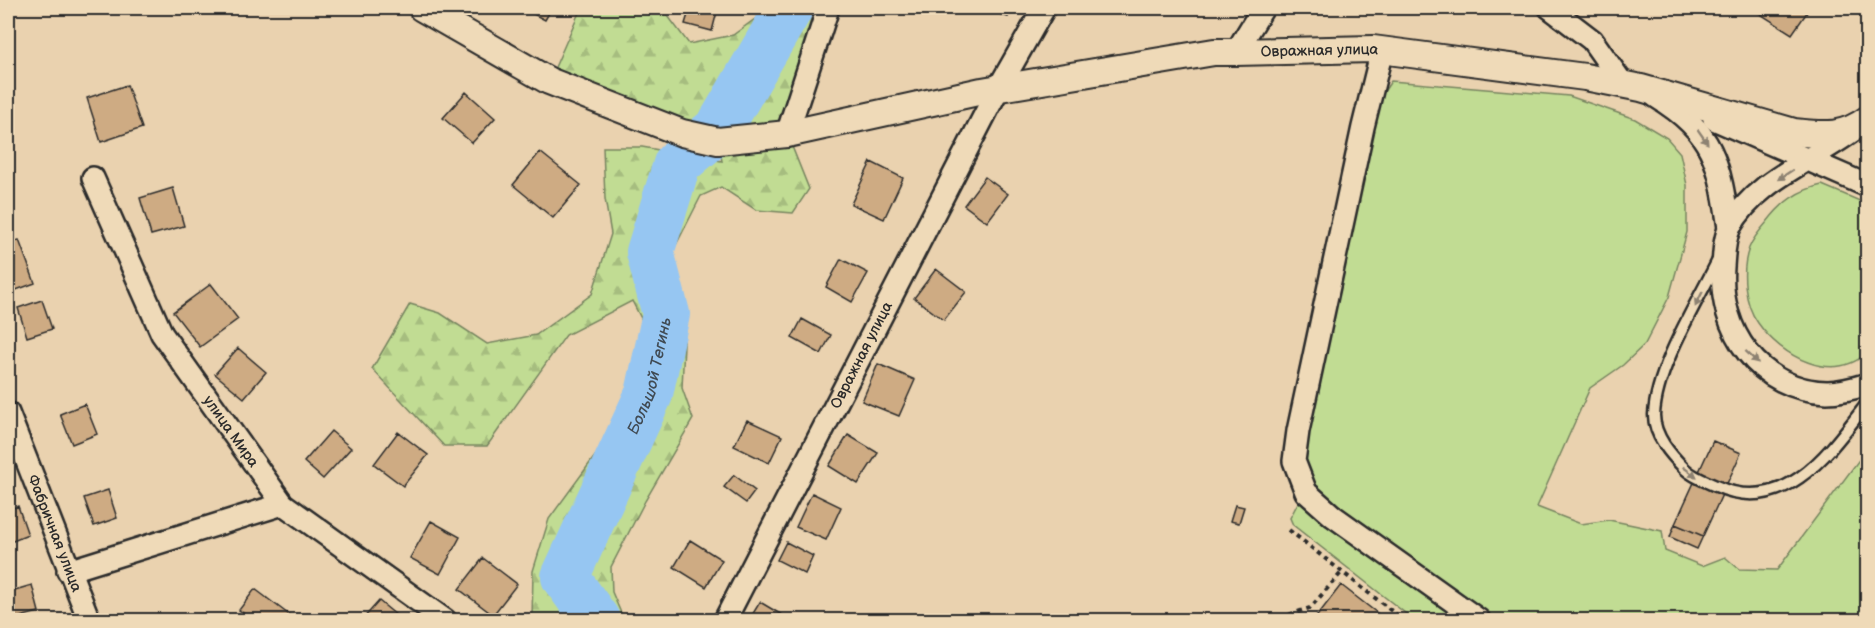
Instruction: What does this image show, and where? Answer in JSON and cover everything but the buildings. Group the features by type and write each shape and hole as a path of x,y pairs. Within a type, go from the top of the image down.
{"street":[{"name":"Овражная улица","path":"422,8 549,81 682,133 718,141 786,134 998,89 1214,52 1382,50 1632,86 1794,132 1819,134 1859,125"},
{"path":"786,134 828,8"},
{"name":"Овражная улица","path":"725,621 998,89 1044,8"},
{"path":"1236,52 1263,8"},
{"path":"1550,8 1592,40 1632,86 1671,106 1703,136 1720,174 1727,237 1721,288 1732,329 1742,348 1781,380 1804,388 1827,392 1868,384"},
{"path":"1382,50 1345,209 1298,430 1294,461 1306,492 1333,516 1479,621"},
{"path":"1632,86 1868,186"},
{"path":"1727,237 1743,207 1760,191 1810,160 1859,125"},
{"name":"улица Мира","path":"93,178 162,334 284,504 445,621"},
{"name":"Фабричная улица","path":"8,413 89,621"},
{"path":"68,571 284,504"}],"lane":[{"path":"1727,237 1665,368 1654,417 1666,450 1689,474 1734,494 1774,491 1805,476 1832,449 1868,402"}],"path":[{"path":"1289,530 1403,621"},
{"path":"1272,621 1310,608 1342,572"}],"green space":[{"path":"581,8 662,8 689,44 733,35 770,8 811,8 809,12 815,48 787,134 809,189 793,213 756,210 721,187 701,196 672,253 685,323 682,388 693,419 645,501 611,567 612,592 624,620 532,620 533,571 549,519 614,430 643,377 646,328 632,301 566,335 487,446 444,446 372,369 410,304 440,313 487,344 536,335 592,294 611,234 605,199 603,147 642,147 722,161 718,141 549,81"},
{"path":"1391,81 1569,96 1635,119 1667,138 1680,153 1687,185 1687,232 1669,297 1645,344 1623,365 1590,388 1537,507 1581,524 1609,520 1662,531 1665,551 1702,566 1725,557 1739,569 1777,570 1867,449 1867,620 1498,620 1326,504 1308,472 1304,435 1378,101"},
{"path":"1822,185 1867,204 1868,352 1854,362 1839,366 1823,366 1808,362 1780,346 1768,335 1753,315 1745,287 1747,257 1757,234 1779,208 1791,198 1805,190"},
{"path":"1301,497 1463,620 1414,620 1293,525 1290,518"}],"waterway":[{"name":"Большой Тегинь","path":"596,620 565,577 649,394 666,314 650,252 677,164 719,128 789,8"}]}
